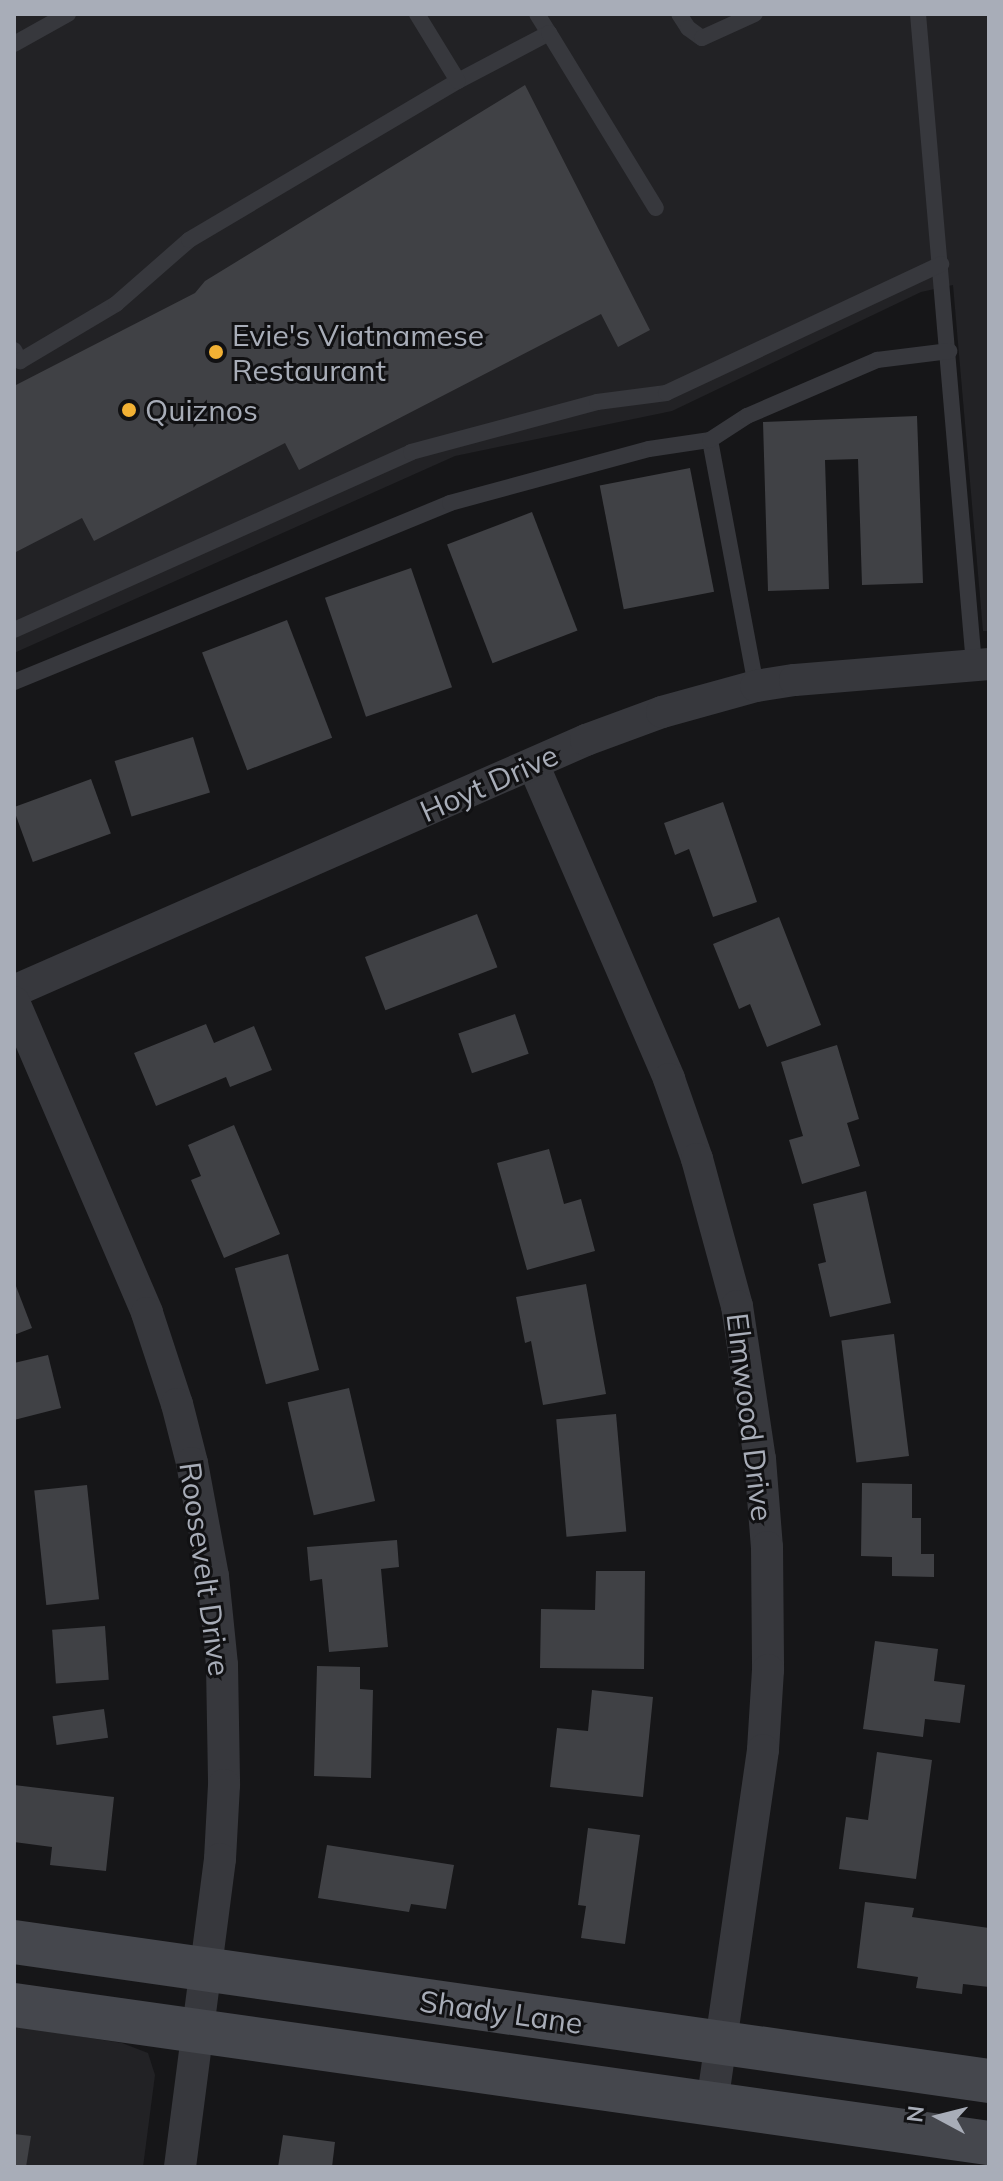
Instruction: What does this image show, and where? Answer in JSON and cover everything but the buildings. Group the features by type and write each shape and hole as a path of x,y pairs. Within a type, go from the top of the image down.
{"street":[{"name":"Hoyt Drive","path":"14,991 533,764 662,712 756,686 854,673 981,664"},
{"name":"Elmwood Drive","path":"533,764 669,1079 697,1159 737,1306 758,1444 767,1547 768,1670 753,1833 712,2104"},
{"name":"Roosevelt Drive","path":"14,1002 147,1313 177,1404 192,1463 213,1576 222,1665 224,1785 208,1970 180,2167"},
{"name":"Shady Lane","path":"14,1942 989,2081"},
{"name":"Shady Lane","path":"14,2005 989,2143"}],"lane":[{"path":"14,44 68,14"},
{"path":"417,14 458,81"},
{"path":"537,14 656,208"},
{"path":"679,14 688,28 702,38 755,14"},
{"path":"918,14 981,664"},
{"path":"17,356 116,304 189,240 458,81 549,33"},
{"path":"14,630 411,452 597,402 666,393 941,264"},
{"path":"14,682 450,503 649,449 710,440 747,416 877,360 949,351"},
{"path":"710,440 756,686"}],"shaded area":[{"path":"14,14 989,14 989,631 983,631 953,285 921,292 672,411 455,456 14,653"},
{"path":"14,2026 122,2043 148,2053 155,2075 143,2167 14,2167"}],"place":[{"name":"Evie's Viatnamese Restaurant","path":"216,352"},
{"name":"Quiznos","path":"129,410"}]}
